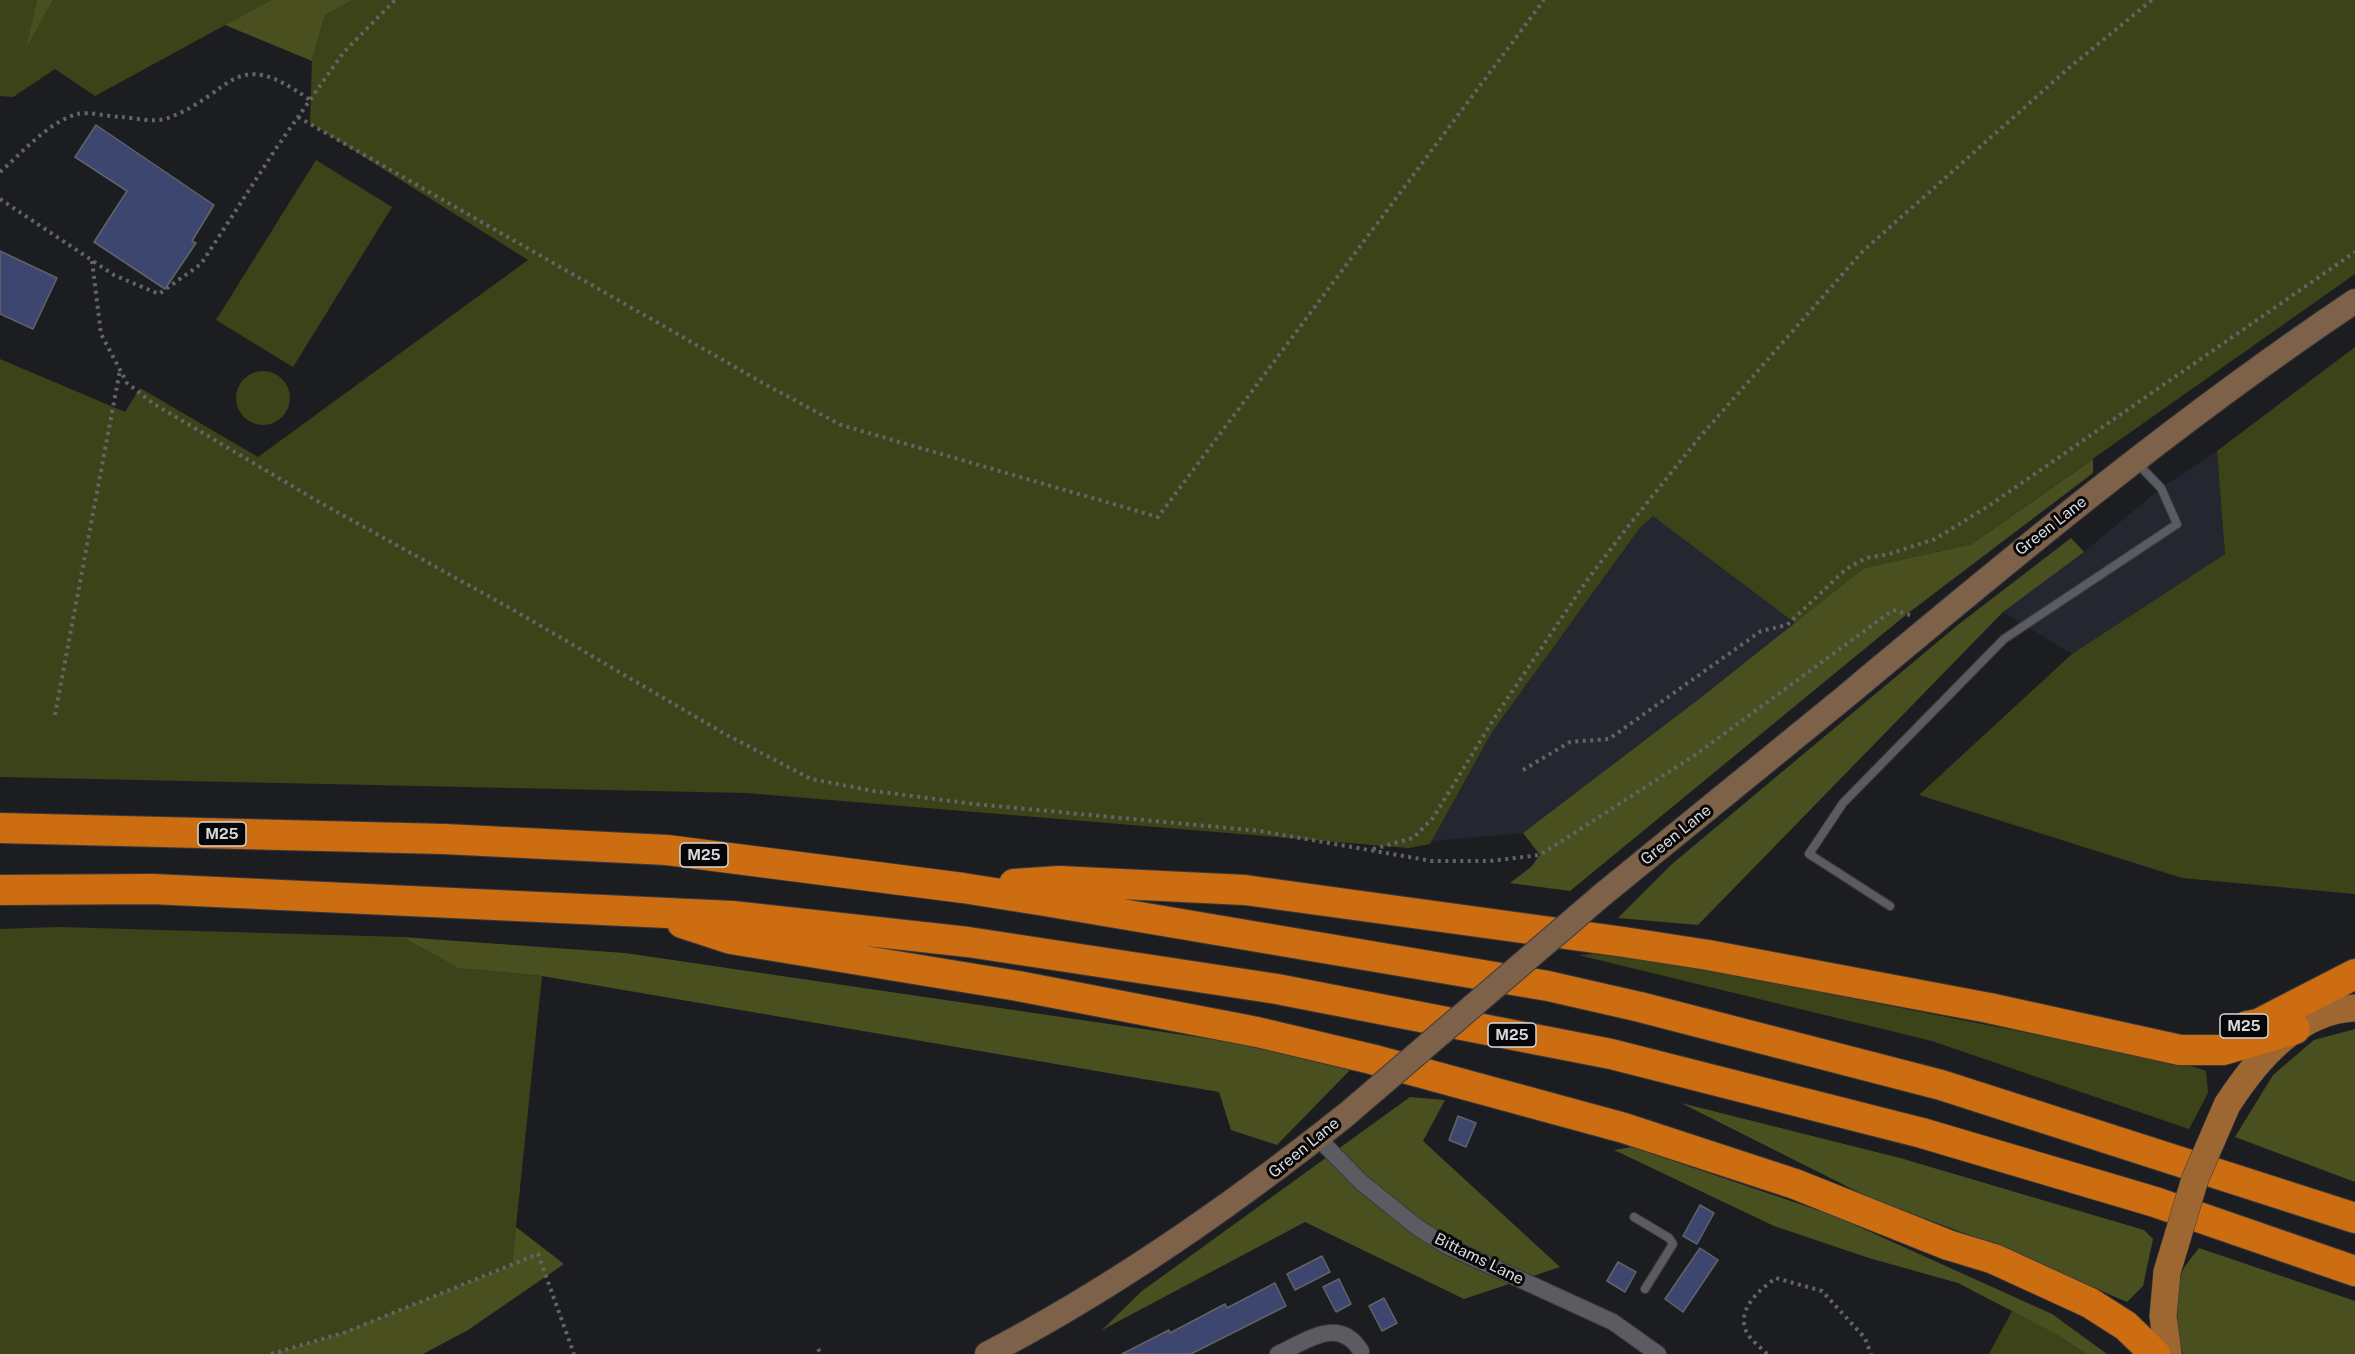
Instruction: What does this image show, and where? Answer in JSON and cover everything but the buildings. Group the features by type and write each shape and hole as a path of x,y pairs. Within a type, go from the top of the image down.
{"highway":[{"name":"M25","path":"0,828 444,839 667,850 963,888 1548,986 1583,994 1941,1085 2355,1218"},
{"name":"M25","path":"963,888 1059,881 1245,890 1708,955 2122,1035 2180,1050 2223,1050 2295,1029"},
{"name":"M25","path":"0,890 152,889 732,916 968,942 1277,989 1611,1054 1955,1142 2155,1202 2355,1271"},
{"name":"M25","path":"645,911 731,939 1029,988 1257,1032 1371,1059 1624,1128 1795,1184 1948,1245 1994,1259 2090,1303 2126,1326 2156,1354"},
{"name":"M25","path":"2122,1035 2167,1037 2219,1032 2258,1023 2355,974"},
{"name":"M25","path":"1948,1245 2093,1326 2128,1354"}],"main road":[{"path":"2168,1354 2163,1316 2167,1272 2195,1179 2227,1105 2260,1057 2295,1029 2350,1005"}],"street":[{"name":"Green Lane","path":"987,1354 1110,1283 1205,1223 1318,1138 1602,895 2007,560 2134,460 2295,341 2355,301"},
{"name":"Bittams Lane","path":"1318,1138 1361,1182 1417,1227 1444,1245 1613,1322 1658,1354"},
{"path":"1280,1354 1317,1336 1335,1331 1354,1340 1361,1351"}],"lane":[{"path":"1890,906 1809,854 1843,803 2004,639 2177,524 2162,488 2134,460"},
{"path":"1634,1217 1669,1238 1673,1244 1645,1289"}],"path":[{"path":"0,199 114,275 159,294 201,264 343,53 395,0"},
{"path":"298,117 770,387 841,425 1158,517 1544,0"},
{"path":"1369,850 1413,838 1433,818 1495,717 1585,583 1619,538 1699,438 1862,252 2053,81 2152,0"},
{"path":"0,172 46,132 78,114 166,119 202,101 233,78 261,73 290,86 310,100"},
{"path":"1524,770 1570,742 1609,739 1761,631 1787,625 1846,569 1866,558 1889,554 1935,539 1990,505 2355,252"},
{"path":"92,261 101,334 127,382 154,404 318,502 517,612 725,734 811,779 874,791 974,804 1260,831 1432,861 1490,861 1540,855 1695,754 1893,610 1907,614 1929,626"},
{"path":"55,715 120,369"},
{"path":"271,1354 346,1332 538,1254 574,1354"},
{"path":"1767,1354 1747,1332 1744,1314 1756,1293 1776,1278 1822,1291 1865,1338 1871,1354"},
{"path":"818,1349 821,1354"}],"shaded area":[{"path":"2217,451 2225,554 2072,654 2003,612 2084,552 2161,488"},
{"path":"1653,515 1795,623 1523,833 1432,841 1492,732 1639,529"}],"green space":[{"path":"0,0 37,0 27,45 53,0 271,0 95,96 55,69 13,97 0,96"},
{"path":"37,0 53,0 26,48"},
{"path":"271,0 353,0 325,15 312,61 225,25"},
{"path":"353,0 2355,0 2355,274 1972,544 1864,568 1795,623 1653,516 1639,529 1492,732 1430,844 1409,848 746,793 0,777 0,359 125,412 140,388 258,457 528,260 310,123 312,61 325,15"},
{"path":"316,160 392,207 293,367 216,320"},
{"path":"2355,347 2355,894 2182,878 1919,795 2072,654 2225,554 2217,451"},
{"path":"263,371 273,373 282,379 288,388 290,398 288,408 282,417 273,423 263,425 253,423 244,417 238,408 236,398 238,388 244,379 253,373"},
{"path":"2093,459 2093,473 1907,614 1570,891 1510,883 1531,867 1540,855 1523,833 1699,699 1864,568 1972,544"},
{"path":"2071,538 2084,552 2003,612 1698,925 1618,918 1672,864 1959,624"},
{"path":"59,927 402,937 458,968 542,976 512,1265 333,1336 271,1354 0,1354 0,929"},
{"path":"402,937 625,953 1252,1045 1350,1070 1277,1145 1231,1130 1219,1092 542,976 458,968"},
{"path":"1593,954 1657,960 2185,1064 2206,1071 2208,1093 2189,1129 1932,1041 1578,955"},
{"path":"2355,1029 2355,1182 2235,1137 2273,1075 2314,1040"},
{"path":"1410,1097 1445,1100 1423,1141 1560,1267 1464,1299 1305,1222 1102,1330 1142,1291"},
{"path":"1681,1103 1900,1158 2144,1230 2153,1239 2143,1286 2127,1302 1993,1244 1870,1198"},
{"path":"1632,1147 1835,1216 2052,1314 2107,1354 2086,1354 2058,1335 1958,1283 1869,1258 1774,1226 1614,1150"},
{"path":"516,1227 564,1264 468,1330 423,1354 271,1354 333,1336 512,1265"},
{"path":"2199,1248 2355,1301 2355,1354 2183,1354 2177,1298 2184,1268"},
{"path":"2012,1311 2054,1332 2086,1354 1989,1354"}]}
